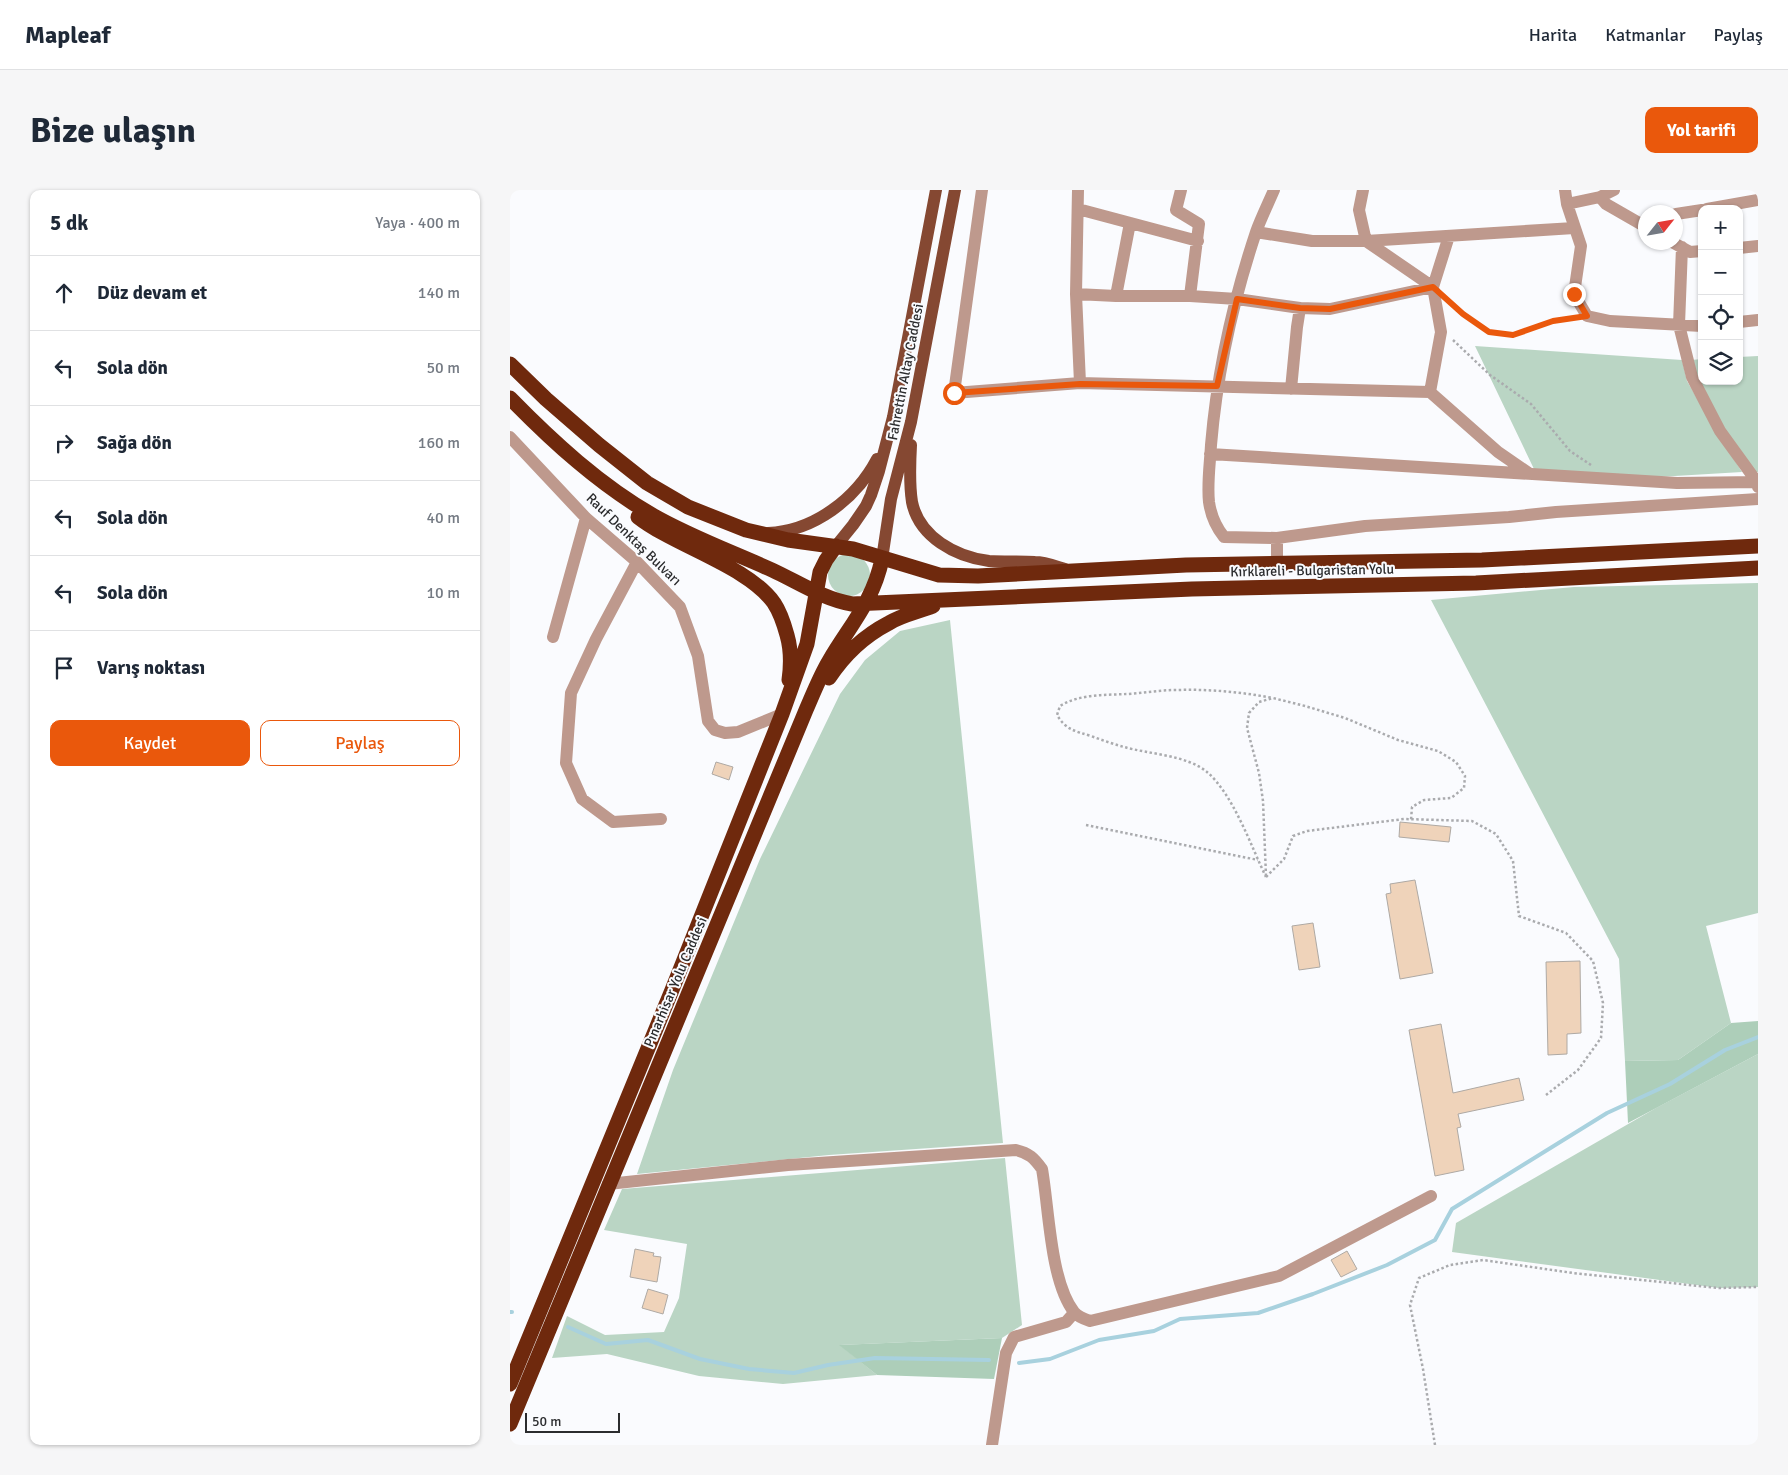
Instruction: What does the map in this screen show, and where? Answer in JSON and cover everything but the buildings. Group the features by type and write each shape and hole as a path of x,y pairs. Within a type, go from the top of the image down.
{"highway":[{"path":"510,364 579,428 647,483 701,513 726,524 756,533 788,540 852,549 882,559"},
{"name":"Rauf Denktaş Bulvarı","path":"510,398 594,476 654,516 680,530 779,573 817,593"},
{"path":"594,476 641,519 742,576 766,594 774,603 784,625 790,654 789,677 782,714"},
{"name":"Pınarhisar Yolu Caddesi","path":"510,1384 782,714 807,644 820,572 836,546"},
{"name":"Kırklareli - Bulgaristan Yolu","path":"882,559 938,575 978,576 1186,565 1482,560 1758,546"},
{"name":"Pınarhisar Yolu Caddesi","path":"510,1424 806,710 828,662 866,604 882,559"},
{"name":"Kırklareli - Bulgaristan Yolu","path":"866,604 1192,589 1476,583 1758,568"},
{"path":"817,593 838,601 857,605 866,604"},
{"path":"806,710 844,656 858,644 890,622 948,600"}],"main road":[{"name":"Fahrettin Altay Caddesi","path":"836,546 853,525 871,495 893,417 936,190"},
{"name":"Fahrettin Altay Caddesi","path":"882,559 891,499 911,422 955,190"},
{"path":"756,533 782,532 811,522 826,514 857,488 872,470 893,417"},
{"path":"911,422 910,486 912,503 916,516 923,527 935,539 969,557 991,561 1037,562 1074,571"}],"street":[{"path":"982,190 954,393 1080,384 1430,392 1498,452 1530,474"},
{"path":"1078,190 1076,294 1080,384"},
{"path":"1181,190 1176,210 1199,224 1190,296"},
{"path":"1274,190 1256,232 1237,299 1217,386 1210,454 1209,501 1217,528 1224,537 1277,538 1365,526 1758,499"},
{"path":"1363,190 1359,210 1366,241 1433,287"},
{"path":"1566,190 1567,204 1581,246 1574,294 1587,316 1610,321 1698,326"},
{"path":"1567,204 1600,197 1614,190"},
{"path":"1600,197 1606,204 1638,220"},
{"path":"1730,205 1758,200"},
{"path":"1078,210 1198,241"},
{"path":"1683,213 1698,211"},
{"path":"1116,296 1130,223"},
{"path":"1256,232 1312,241 1366,241 1574,228"},
{"path":"1430,392 1440,329 1433,287 1449,236"},
{"path":"1743,248 1758,246"},
{"path":"1683,248 1690,252 1698,252"},
{"path":"1677,250 1679,325 1692,377 1720,431 1758,484"},
{"path":"1076,294 1190,296 1237,299 1300,308 1330,309 1433,287"},
{"path":"1291,389 1300,308"},
{"path":"1743,322 1758,320"},
{"name":"Rauf Denktaş Bulvarı","path":"510,437 586,518 637,562 680,606 698,656 708,721 715,730 726,734 738,732 782,714"},
{"path":"1210,454 1677,483 1758,484"},
{"path":"554,637 586,518"},
{"path":"1276,564 1277,538"},
{"path":"637,562 596,639 571,693 566,763 582,799 613,822 661,819"},
{"path":"608,1184 788,1165 1016,1150 1027,1153 1035,1159 1042,1169 1054,1256 1061,1284 1074,1313 1082,1319 1090,1321 1280,1276 1432,1196"},
{"path":"992,1445 1006,1353 1014,1337 1066,1322 1074,1313"}],"path":[{"path":"1433,287 1463,314 1489,332 1513,335 1553,321 1587,316"},
{"path":"1440,329 1490,375 1531,404 1570,450 1612,479"},
{"path":"1266,877 1221,786 1206,771 1190,762 1122,747 1070,730 1062,724 1057,715 1060,706 1069,700 1096,696 1176,690 1212,690 1243,692 1273,698 1345,718 1398,740 1438,751 1456,762 1465,776 1464,788 1451,798 1424,800 1412,807 1411,820"},
{"path":"1266,877 1263,801 1259,773 1247,728 1249,713 1259,702 1273,698"},
{"path":"1266,877 1284,859 1293,836 1308,831 1411,820 1472,821 1496,834 1513,861 1519,916 1566,933 1594,961 1603,1003 1601,1038 1578,1070 1546,1095"},
{"path":"1086,825 1258,860"},
{"path":"1435,1445 1423,1369 1410,1305 1419,1278 1450,1265 1483,1260 1573,1273 1719,1288 1758,1287"}],"green space":[{"path":"1475,346 1682,360 1687,381 1742,472 1658,477 1534,469"},
{"path":"1758,356 1758,472 1754,472 1726,433 1709,405 1700,385 1743,385 1743,357"},
{"path":"1698,359 1698,380 1696,375 1691,360"},
{"path":"849,554 864,560 870,575 864,590 849,596 834,590 828,575 834,560"},
{"path":"1758,583 1758,913 1706,926 1731,1023 1678,1060 1625,1061 1619,959 1431,600 1574,587"},
{"path":"950,620 1003,1143 829,1155 637,1174 673,1070 760,859 840,694 865,660 900,631"},
{"path":"1758,1021 1758,1054 1628,1123 1625,1061 1678,1060 1731,1023"},
{"path":"1758,1054 1758,1287 1719,1288 1452,1252 1456,1223 1656,1108"},
{"path":"1005,1158 1022,1325 1002,1338 840,1345 877,1375 783,1384 699,1376 607,1354 552,1358 567,1316 605,1335 664,1332 679,1298 687,1244 604,1230 622,1189"},
{"path":"1002,1338 994,1379 877,1375 839,1345"}],"waterway":[{"path":"1019,1363 1050,1359 1099,1340 1154,1331 1180,1319 1258,1313 1387,1265 1435,1240 1452,1209 1607,1113 1670,1084 1725,1050 1758,1037"},
{"path":"568,1327 606,1344 648,1340 700,1359 749,1369 794,1373 828,1365 875,1358 989,1360"}],"route":[{"path":"954,393 1080,384 1217,386 1237,299 1300,308 1330,309 1433,287 1463,314 1489,332 1513,335 1553,321 1587,316 1574,294"}]}
